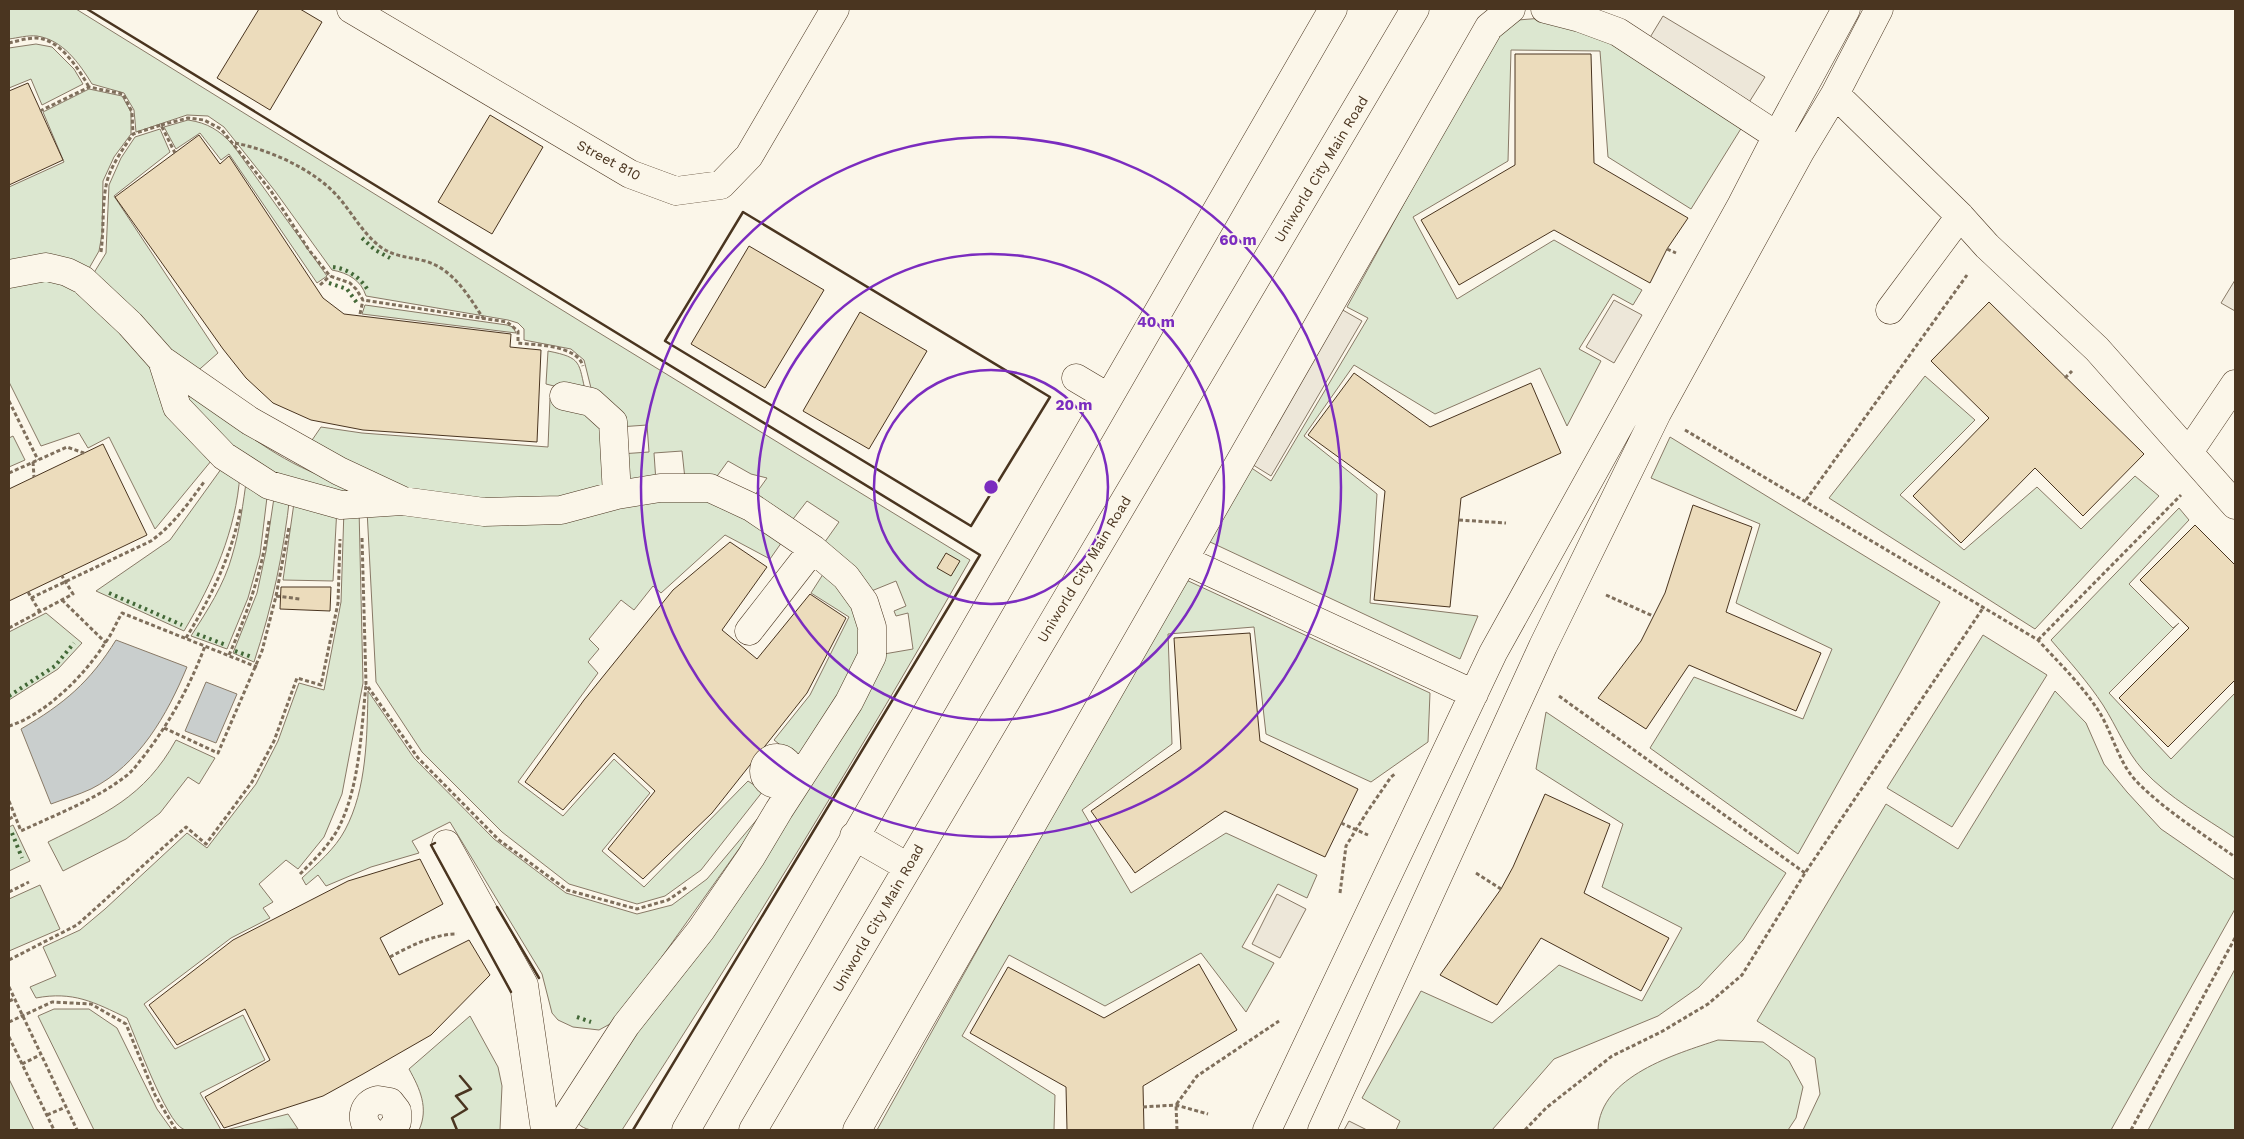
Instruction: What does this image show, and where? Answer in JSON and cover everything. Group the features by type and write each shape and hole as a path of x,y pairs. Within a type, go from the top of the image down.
{"street":[{"name":"Street 810","path":"351,9 630,174 676,190 721,185 749,156 835,9"},
{"path":"686,1130 1333,9"},
{"name":"Uniworld City Main Road","path":"753,1130 1415,9"},
{"path":"857,1130 1490,27 1512,9"},
{"path":"1545,9 1580,18 1618,32 1800,152"},
{"path":"1267,1130 1493,652 1742,204 1776,136 1846,9"},
{"path":"1322,1130 1530,676 1657,413 1800,152 1835,94 1879,9"},
{"path":"1835,94 1960,216 1988,246 2096,349 2235,505"},
{"path":"1890,310 1960,216"},
{"path":"9,274 46,267 67,272 84,280 130,324 162,360 250,421 339,470 402,501"},
{"path":"162,360 177,407 235,462 283,489 351,504 402,501 484,512 561,510 617,495 660,488 710,488 751,507 813,549 846,577 864,602 872,627 872,656 849,702 777,770 751,857 701,930 626,1025 558,1130"},
{"path":"1076,378 1108,397"},
{"path":"2196,462 2235,384"},
{"path":"564,396 591,402 613,422 617,495"},
{"path":"749,631 813,549"},
{"path":"1184,560 1474,694"},
{"path":"854,836 908,867"},
{"path":"446,844 524,985 545,1130"}],"path":[{"path":"9,43 37,38 54,43 78,68 89,87"},
{"path":"40,111 89,87 123,94 132,112 133,134"},
{"path":"84,280 101,252 106,185 117,157 133,134 188,118 204,120 221,128 271,191 309,250 330,276 350,283 356,289 363,300 360,314"},
{"path":"161,125 175,153"},
{"path":"234,143 272,153 316,178 339,197 368,236 384,249 401,257 424,261 448,272 463,288 483,318"},
{"path":"1806,500 1988,246"},
{"path":"1668,249 1676,253"},
{"path":"320,285 330,276"},
{"path":"363,300 507,322 518,330 518,343"},
{"path":"9,401 38,460"},
{"path":"1657,413 1806,500 2038,640 2075,680 2099,711 2120,756 2137,782 2169,809 2235,857"},
{"path":"9,473 67,447 84,453"},
{"path":"33,462 34,477"},
{"path":"31,598 151,541 163,532 184,509 235,462"},
{"path":"186,638 209,601 228,557 238,523 235,462"},
{"path":"2038,640 2196,462"},
{"path":"164,728 218,752 257,667 276,596 290,519 283,489"},
{"path":"228,655 242,625 283,489"},
{"path":"300,874 327,846 338,828 347,808 354,779 366,684 351,504"},
{"path":"9,960 78,926 186,827 206,844 252,782 274,741 298,678 321,685 338,603 351,504"},
{"path":"1459,520 1506,523"},
{"path":"9,628 73,594 62,576"},
{"path":"28,592 40,612"},
{"path":"276,596 300,599"},
{"path":"62,600 106,643"},
{"path":"1621,602 1653,616"},
{"path":"1525,1130 1546,1108 1612,1056 1662,1032 1708,1004 1742,975 1805,873 1983,608"},
{"path":"9,726 22,722 74,682 106,643 122,612 257,667"},
{"path":"9,801 21,831 98,796 128,775 180,704 196,671 205,646"},
{"path":"1530,676 1805,873"},
{"path":"366,684 418,758 499,840 567,890 637,909 668,900 690,885"},
{"path":"1340,901 1340,883 1346,846 1391,777 1399,771"},
{"path":"9,819 15,816"},
{"path":"1341,823 1369,836"},
{"path":"1481,876 1501,889"},
{"path":"9,892 29,882"},
{"path":"2132,1130 2235,938"},
{"path":"390,957 406,948"},
{"path":"9,987 77,1130"},
{"path":"9,1001 14,999"},
{"path":"9,1022 52,1002 91,1004 126,1024 155,1094 176,1130"},
{"path":"1177,1130 1176,1106 1197,1076 1252,1041 1282,1019"},
{"path":"9,1038 54,1130"},
{"path":"22,1064 40,1055"},
{"path":"1143,1107 1176,1106 1208,1114"},
{"path":"47,1115 66,1107"}],"green space":[{"path":"9,9 76,9 970,560 800,847 622,1130 589,1130 575,1119 884,654 913,649 908,613 896,616 894,611 906,606 896,581 869,592 822,546 839,522 807,501 790,523 752,499 767,478 751,474 728,461 715,479 685,479 682,451 654,453 656,482 622,487 620,454 649,452 647,425 619,427 593,396 584,360 571,349 524,340 524,329 518,323 508,320 366,296 364,290 353,278 332,270 275,191 224,127 208,116 187,115 136,132 134,110 124,93 92,84 82,68 62,47 46,38 37,36 9,39"},
{"path":"1543,18 1617,45 1742,127 1691,209 1608,157 1600,51 1511,50 1508,161 1413,217 1457,299 1554,240 1642,290 1633,305 1613,294 1579,349 1601,361 1567,426 1540,368 1435,414 1354,365 1304,436 1377,494 1370,603 1478,616 1460,659 1208,541 1250,467 1271,481 1368,318 1347,307 1499,31 1518,20"},
{"path":"36,44 52,47 74,69 83,84 42,105 31,79 9,88 9,48"},
{"path":"89,89 122,96 131,112 131,134 114,157 103,181 102,234 99,251 84,277 9,268 9,187 64,162 43,112"},
{"path":"188,120 213,128 233,145 327,276 317,283 229,154 221,160 200,133 176,149 164,127"},
{"path":"160,129 170,152 114,196 218,353 193,375 89,281 106,253 109,185 121,158 135,137"},
{"path":"64,276 112,316 216,455 155,529 109,437 88,448 79,433 41,446 9,382 9,283"},
{"path":"365,305 507,325 513,327 516,333 362,314"},
{"path":"548,351 568,356 577,363 586,394 546,384"},
{"path":"1925,376 1975,420 1900,495 1964,550 2037,487 2081,529 2135,476 2159,496 2035,629 1829,498"},
{"path":"193,390 252,438 284,458 319,475 353,483 351,495 278,479 224,447 180,400"},
{"path":"550,398 587,405 607,423 611,491 558,503 403,494 308,446 321,427 362,433 548,447"},
{"path":"13,436 25,460 9,467 9,438"},
{"path":"1670,437 1940,602 1798,854 1650,748 1694,677 1803,719 1832,649 1736,603 1760,524 1651,478"},
{"path":"224,465 240,474 234,516 213,575 184,631 96,591 170,540"},
{"path":"247,476 268,489 260,555 248,598 227,649 191,636 214,598 229,567 239,526"},
{"path":"275,491 290,494 281,558 272,600 254,662 233,653 257,593 266,551"},
{"path":"706,493 784,539 770,559 725,535 661,593 653,586 634,610 621,600 589,639 599,649 588,662 598,673 518,782 563,816 614,759 650,793 602,851 644,887 748,781 763,791 701,870 665,896 637,904 569,884 502,832 422,752 376,682 367,510"},
{"path":"295,496 337,507 333,581 283,580"},
{"path":"359,508 363,683 342,794 324,837 298,869 286,860 259,884 273,902 263,908 270,918 231,938 144,1004 175,1049 243,1015 265,1060 200,1093 221,1130 196,1132 183,1129 176,1123 160,1096 127,1018 83,999 61,996 36,998 30,987 56,976 43,947 80,930 187,833 207,848 256,784 278,741 299,683 324,690 341,602 344,509"},
{"path":"2179,508 2189,520 2129,584 2173,628 2179,623 2109,693 2171,759 2235,693 2235,838 2175,798 2143,770 2097,696 2051,640"},
{"path":"827,568 858,605 860,649 836,703 797,758 774,740 810,695 849,617 811,593"},
{"path":"1184,579 1430,693 1428,742 1371,782 1266,734 1254,627 1168,634 1172,744 1082,810 1131,893 1226,833 1317,875 1307,898 1278,884 1242,947 1274,963 1246,1012 1201,953 1105,1006 1009,955 962,1036 1055,1095 1054,1130 877,1130"},
{"path":"46,613 82,643 58,669 9,700 9,632"},
{"path":"1983,635 2047,675 1952,827 1887,788"},
{"path":"368,691 414,758 494,839 566,893 637,914 672,905 707,879 759,817 761,818 649,975 610,1024 599,1030 573,1027 558,1020 552,1013 542,974 450,822 412,841 419,853 371,867 326,886 318,875 306,885 302,878 325,856 341,837 358,797 364,762"},
{"path":"2055,691 2086,723 2104,764 2161,829 2235,880 2235,909 2111,1130 1803,1130 1820,1094 1815,1058 1757,1021 1886,804 1958,849"},
{"path":"1546,712 1786,873 1743,940 1699,987 1658,1016 1554,1059 1492,1130 1396,1130 1400,1121 1362,1098 1421,991 1492,1023 1559,965 1642,1001 1682,928 1602,887 1623,824 1536,769"},
{"path":"176,740 215,758 199,784 188,777 160,813 126,839 63,871 48,842 105,813 121,802 150,776 164,760"},
{"path":"13,825 30,861 9,871 9,827"},
{"path":"40,885 60,929 9,951 9,899"},
{"path":"2235,969 2235,1130 2148,1130"},
{"path":"54,1009 89,1009 117,1028 157,1109 172,1130 94,1130 38,1016"},
{"path":"470,1016 498,1067 502,1086 500,1130 419,1130 423,1114 422,1099 409,1069"},
{"path":"1718,1040 1763,1042 1789,1061 1803,1087 1796,1118 1788,1130 1598,1130 1602,1111 1612,1095 1626,1081 1662,1060"},
{"path":"9,1079 34,1130 9,1130"},
{"path":"288,1114 298,1129 226,1130"}],"shaded area":[{"path":"1663,16 1765,77 1748,104 1646,44"},
{"path":"2235,280 2235,311 2221,303"},
{"path":"1614,300 1642,315 1614,363 1586,347"},
{"path":"1341,309 1362,321 1271,476 1250,463"},
{"path":"116,640 187,667 170,703 150,737 137,753 108,779 91,789 51,804 21,729 75,691 96,668"},
{"path":"206,682 237,694 216,743 185,731"},
{"path":"1277,894 1306,909 1280,958 1252,944"},
{"path":"1349,1121 1367,1130 1344,1130"}],"building":[{"path":"259,9 300,9 322,22 270,110 217,78"},
{"path":"1515,54 1591,54 1594,163 1688,218 1667,249 1650,283 1554,230 1459,285 1421,220 1515,165"},
{"path":"28,83 63,160 9,185 9,91"},
{"path":"490,115 543,147 492,234 438,202"},
{"path":"199,135 220,164 229,156 323,298 344,314 511,334 510,347 541,350 537,442 363,430 311,420 273,403 246,378 223,349 115,197"},
{"path":"749,246 824,290 765,388 691,344"},
{"path":"1989,302 2144,454 2083,516 2035,468 1961,543 1913,496 1989,418 1931,361"},
{"path":"860,312 927,351 869,449 803,411"},
{"path":"1354,373 1430,427 1531,383 1561,453 1461,498 1450,607 1374,600 1385,491 1308,435"},
{"path":"103,444 147,535 9,601 9,489"},
{"path":"1693,505 1752,527 1726,612 1821,653 1796,711 1689,665 1646,729 1598,698 1641,641 1665,593"},
{"path":"2195,525 2235,565 2235,680 2168,747 2119,698 2189,628 2140,580"},
{"path":"730,542 767,567 722,630 757,659 810,594 846,618 807,693 712,813 643,879 608,849 655,791 614,753 563,810 525,782 584,700 673,590"},
{"path":"946,553 960,561 951,576 937,568"},
{"path":"281,587 331,587 330,611 280,609"},
{"path":"1250,633 1260,741 1358,789 1325,857 1225,811 1135,873 1091,811 1181,749 1174,638"},
{"path":"1545,794 1610,824 1584,893 1669,938 1641,991 1541,938 1497,1005 1440,975 1501,889 1513,867"},
{"path":"420,859 443,904 380,938 399,975 469,940 490,975 431,1035 323,1096 224,1128 205,1097 270,1060 245,1009 177,1045 149,1005 233,940 348,881"},
{"path":"1199,964 1237,1030 1143,1086 1144,1130 1067,1130 1066,1087 970,1033 1008,967 1104,1018"}],"hedge":[{"path":"362,238 375,250 390,258"},
{"path":"333,267 354,275 369,292"},
{"path":"329,283 347,289 357,303"},
{"path":"109,593 182,625"},
{"path":"197,634 226,645"},
{"path":"9,696 55,666 74,643"},
{"path":"235,651 252,657"},
{"path":"12,833 22,858"},
{"path":"577,1017 591,1022"}],"wall":[{"path":"87,9 980,555 633,1130"},
{"path":"743,212 1050,397 971,526 665,341 743,212"},
{"path":"435,843 431,845 511,992"},
{"path":"497,907 539,978"},
{"path":"457,1130 452,1118 467,1109 456,1096 471,1089 460,1076"}]}
